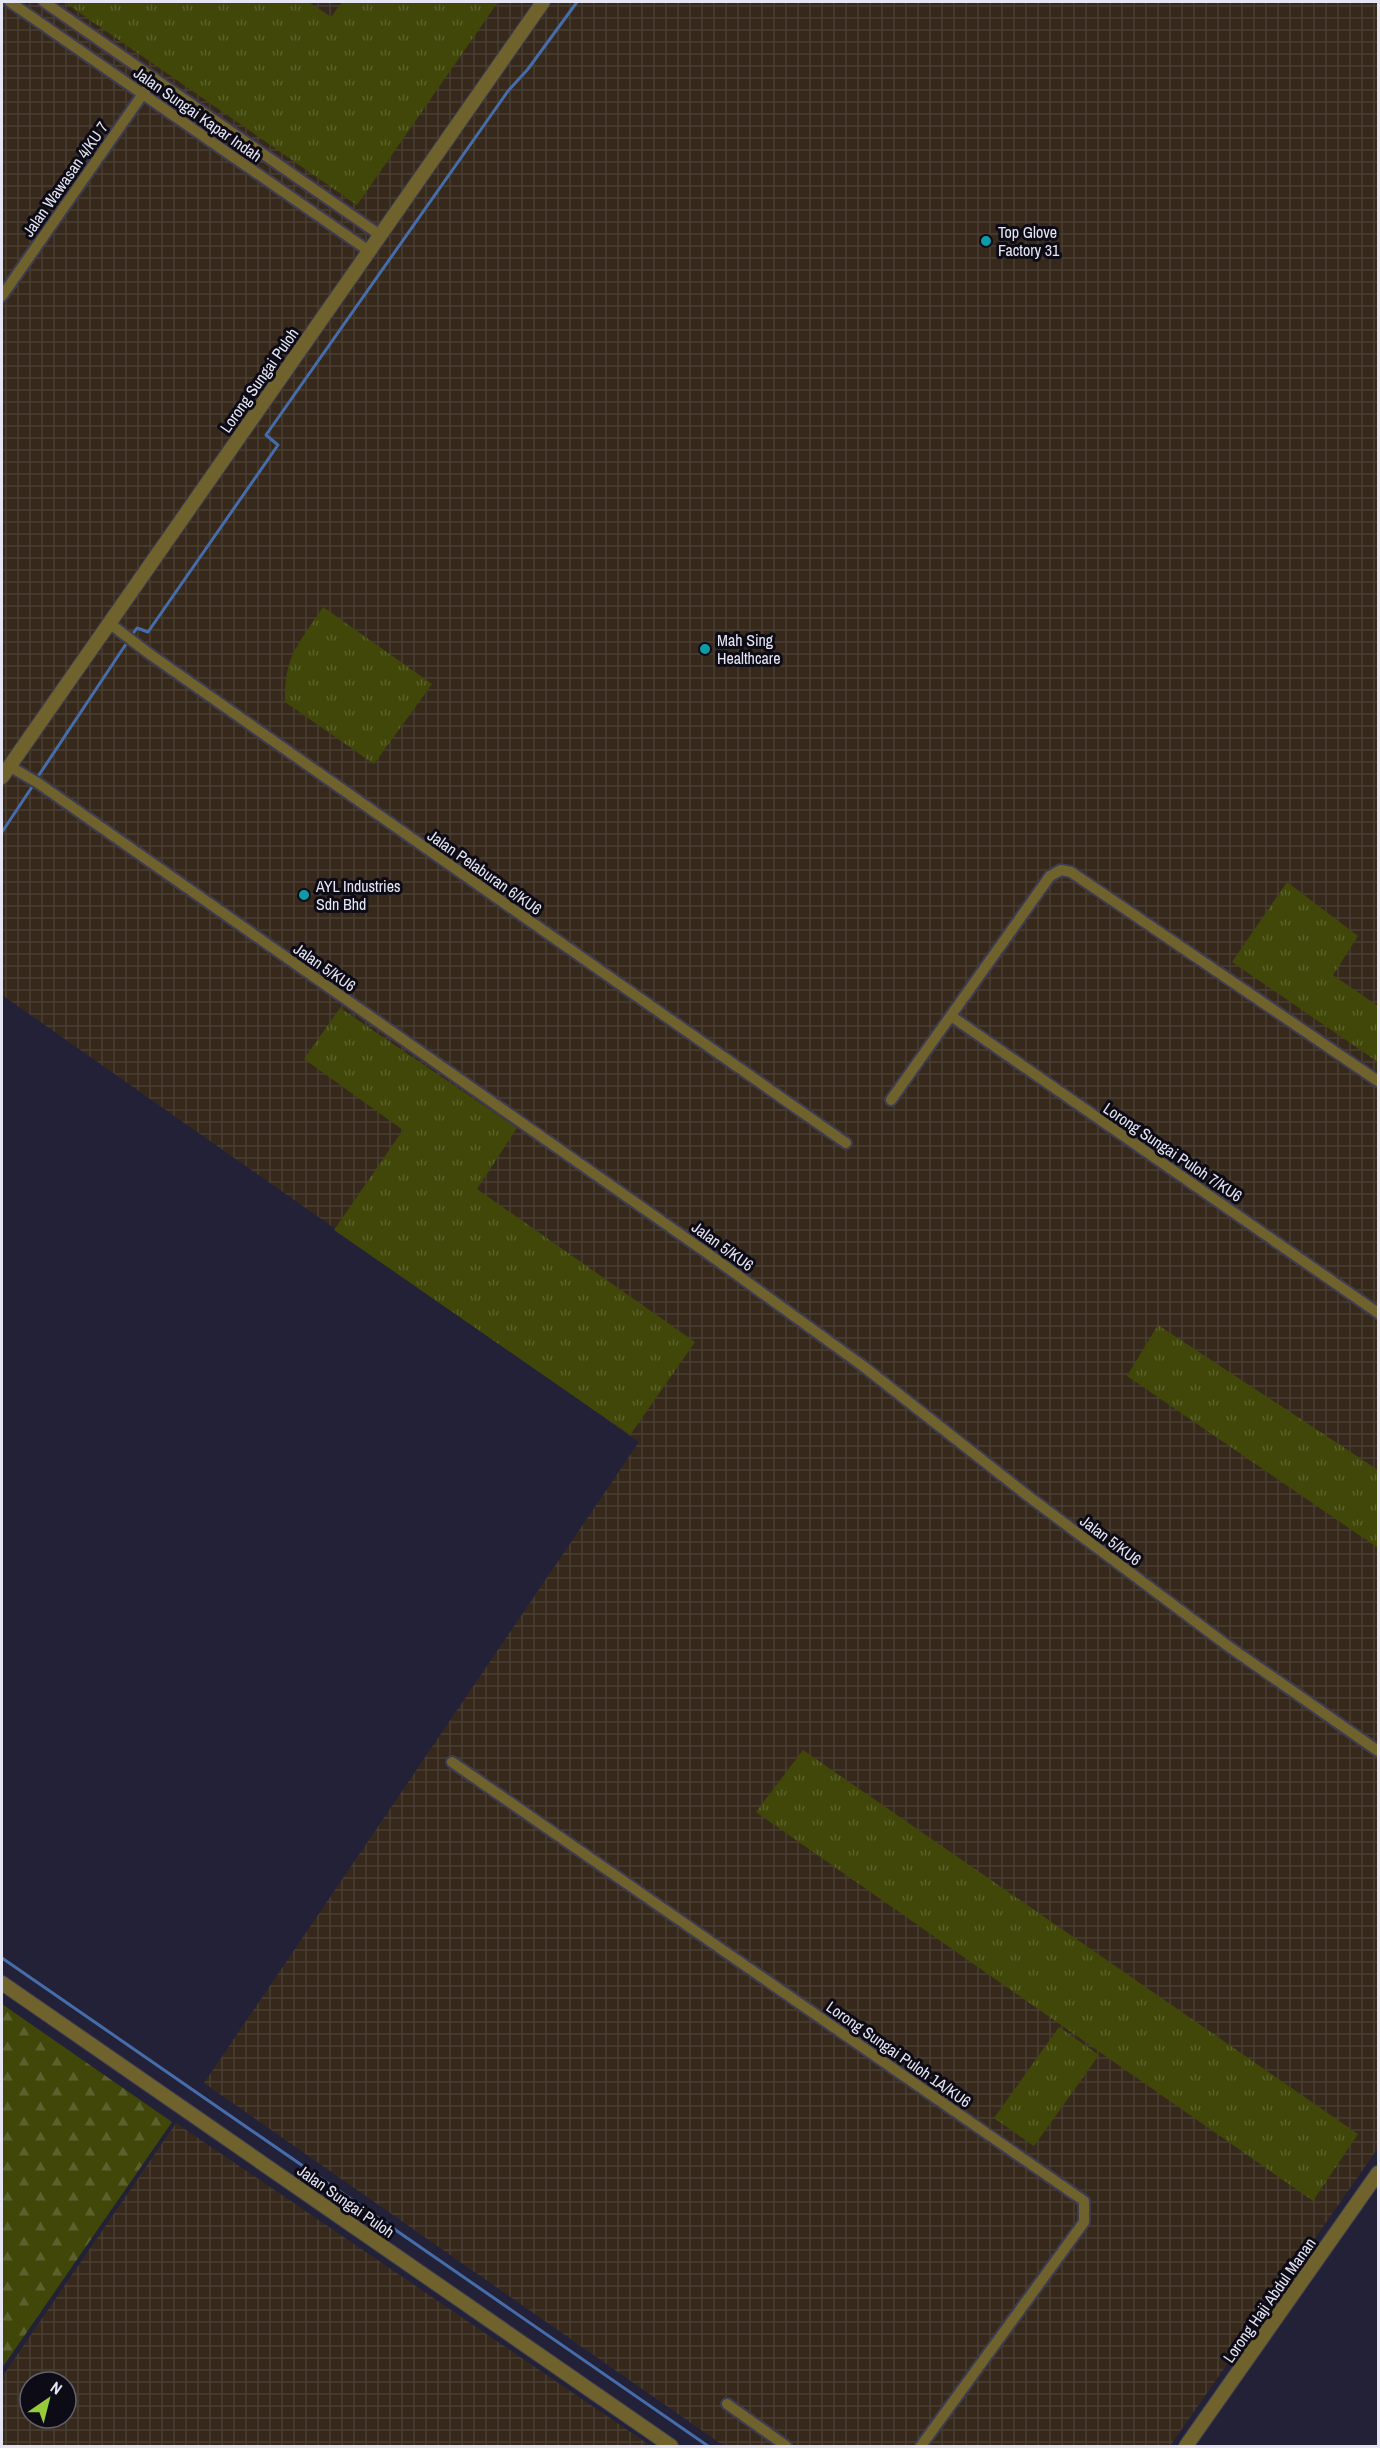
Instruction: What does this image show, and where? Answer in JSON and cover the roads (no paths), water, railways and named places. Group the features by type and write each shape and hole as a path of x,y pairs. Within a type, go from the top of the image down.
{"street":[{"name":"Jalan Sungai Kapar Indah","path":"10,2 369,251"},
{"name":"Jalan Sungai Kapar Indah","path":"44,2 380,235"},
{"name":"Lorong Sungai Puloh","path":"9,770 109,623 543,2"},
{"name":"Jalan Wawasan 4/KU 7","path":"2,296 154,78"},
{"name":"Jalan Pelaburan 6/KU6","path":"109,623 846,1143"},
{"name":"Jalan 5/KU6","path":"9,770 38,783 724,1265 864,1366 1028,1496 1228,1646 1378,1751"},
{"path":"891,1100 1050,876 1060,870 1071,872 1378,1081"},
{"name":"Lorong Sungai Puloh 7/KU6","path":"951,1016 1378,1313"},
{"name":"Lorong Sungai Puloh 1A/KU6","path":"452,1762 1084,2201 1084,2222 921,2446"},
{"name":"Jalan Sungai Puloh","path":"2,1983 669,2446"},
{"name":"Lorong Haji Abdul Manan","path":"1186,2446 1378,2174"},
{"path":"728,2404 786,2446"}],"waterway":[{"path":"132,635 137,628 148,632 278,445 266,435 508,91 528,69 577,2"},
{"path":"37,778 128,641"},
{"path":"2,832 34,784"},
{"path":"2,1958 708,2446"}],"place":[{"name":"Top Glove Factory 31","path":"986,241"},
{"name":"Mah Sing Healthcare","path":"705,649"},
{"name":"AYL Industries Sdn Bhd","path":"304,895"}]}
